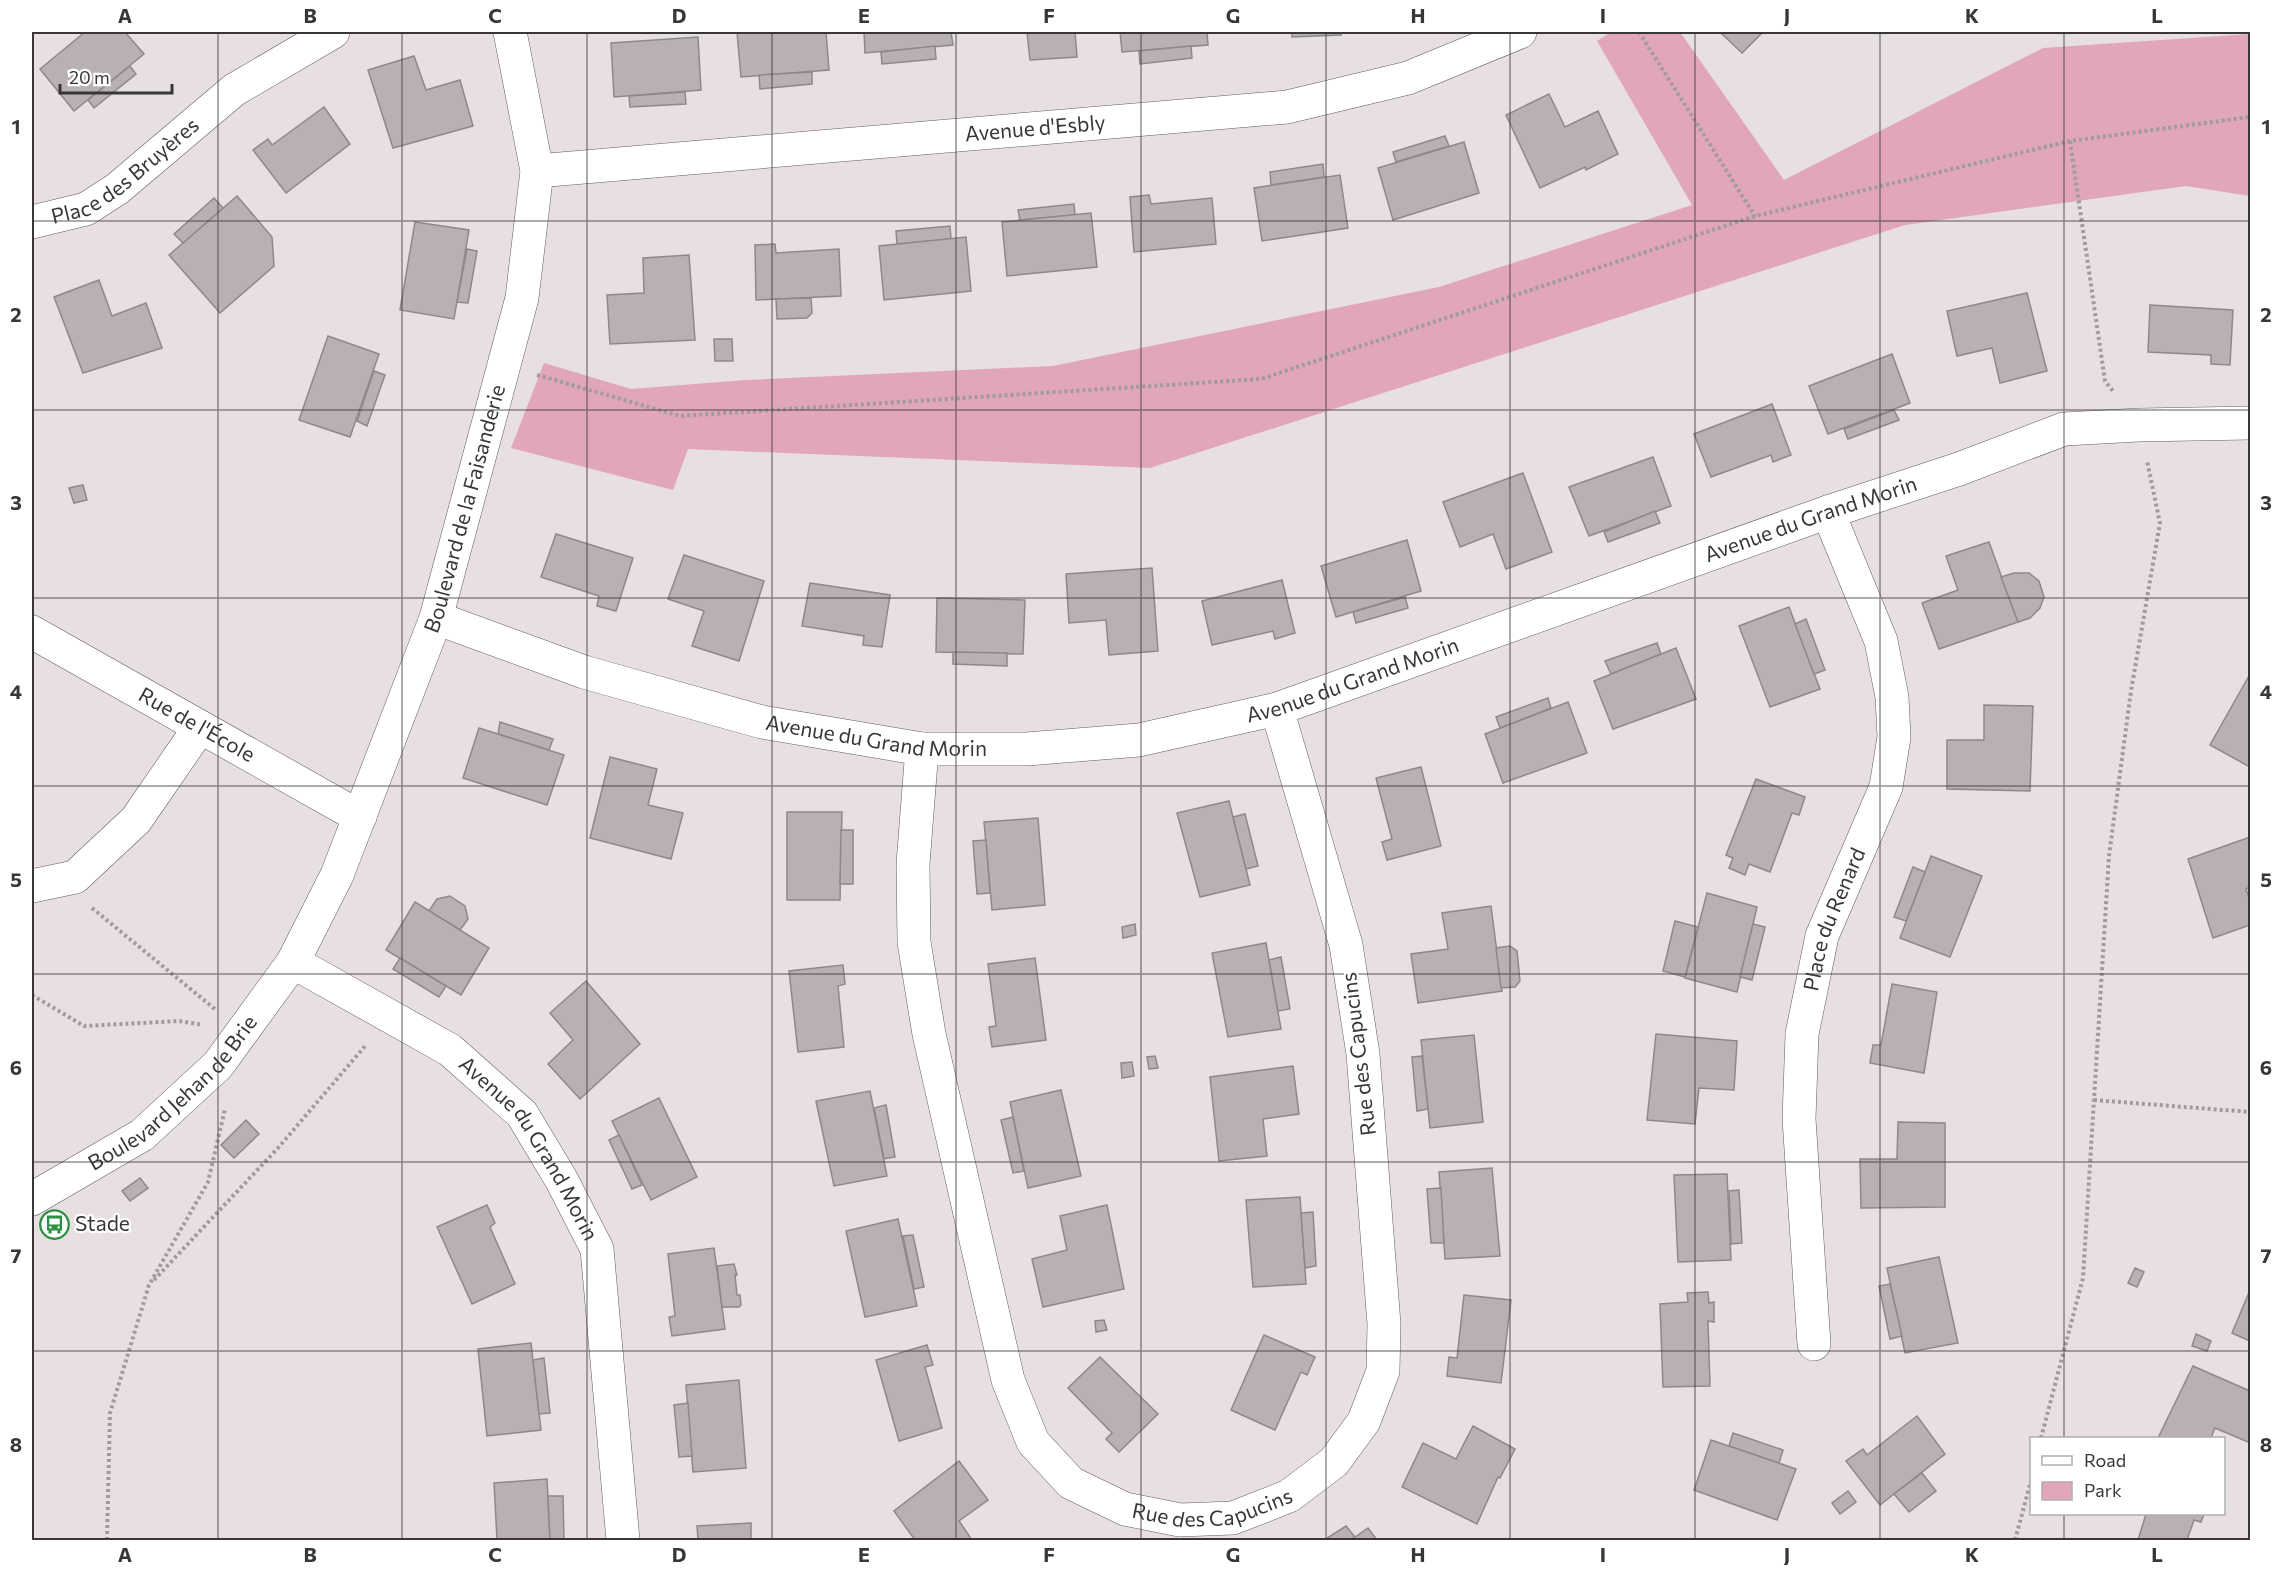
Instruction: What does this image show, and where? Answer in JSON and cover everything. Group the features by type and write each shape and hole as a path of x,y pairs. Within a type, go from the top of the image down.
{"street":[{"name":"Place des Bruyères","path":"32,222 86,209 117,189 234,90 333,32"},
{"name":"Boulevard de la Faisanderie","path":"293,962 337,875 436,618 522,298 537,171 510,32"},
{"name":"Avenue d'Esbly","path":"537,171 1287,107 1408,78 1520,32"},
{"name":"Avenue du Grand Morin","path":"436,618 584,672 762,722 922,749 1026,749 1139,740 1277,709 1828,512 1959,470 2064,429 2250,423"},
{"name":"Place du Renard","path":"1814,1344 1799,1119 1802,1034 1822,936 1886,787 1894,737 1892,697 1881,641 1828,512"},
{"name":"Rue de l'École","path":"32,632 360,817"},
{"name":"Rue des Capucins","path":"922,749 913,864 914,942 929,1034 1008,1380 1033,1442 1071,1483 1125,1509 1180,1520 1233,1518 1289,1496 1334,1462 1364,1421 1383,1371 1384,1324 1364,1066 1346,945 1277,709"},
{"path":"45,883 75,877 136,820 200,727"},
{"name":"Avenue du Grand Morin","path":"293,962 450,1050 522,1114 561,1179 597,1249 623,1540"},
{"name":"Boulevard Jehan de Brie","path":"32,1198 142,1135 218,1065 293,962"}],"path":[{"path":"1639,32 1755,216"},
{"path":"504,365 680,416 1261,380 1755,216 2070,141 2250,117"},
{"path":"2042,1437 2083,1278 2109,856 2131,691 2160,523 2139,425 2105,381 2070,141"},
{"path":"45,883 242,1031"},
{"path":"32,995 84,1026 179,1021 242,1031"},
{"path":"150,1285 278,1148 390,1016"},
{"path":"2094,1100 2250,1112"},
{"path":"108,1540 110,1413 150,1285 208,1182 227,1101"},
{"path":"2015,1540 2030,1481"}],"green space":[{"path":"1611,32 1680,32 1784,180 2043,48 2250,34 2250,196 2186,186 1905,225 1150,468 688,449 673,490 511,448 544,363 631,389 746,380 1053,366 1439,287 1692,205 1597,41"}],"building":[{"path":"85,32 125,32 144,54 74,111 40,69"},
{"path":"737,32 826,32 829,70 741,77"},
{"path":"864,32 951,32 953,45 865,53"},
{"path":"1027,32 1075,32 1077,57 1030,60"},
{"path":"1120,32 1207,32 1208,45 1122,52"},
{"path":"1292,32 1340,32 1341,35 1292,37"},
{"path":"1720,32 1763,32 1742,53"},
{"path":"698,37 701,90 614,97 611,43"},
{"path":"935,46 936,59 882,64 881,52"},
{"path":"1191,46 1192,58 1140,64 1139,51"},
{"path":"414,56 426,90 460,80 473,126 393,148 368,70"},
{"path":"130,66 136,74 94,108 88,100"},
{"path":"812,72 812,84 760,89 759,75"},
{"path":"685,92 686,104 630,107 629,96"},
{"path":"1549,94 1565,127 1598,111 1618,154 1586,170 1585,167 1540,188 1506,115"},
{"path":"324,107 350,144 286,193 253,150 268,139 272,145"},
{"path":"1445,136 1449,146 1396,162 1393,152"},
{"path":"1464,142 1479,193 1393,220 1378,168"},
{"path":"1323,164 1324,177 1271,185 1270,172"},
{"path":"1340,175 1348,228 1262,241 1254,188"},
{"path":"1149,195 1151,204 1212,198 1216,244 1134,252 1130,197"},
{"path":"237,196 272,237 274,266 220,313 169,255"},
{"path":"214,198 223,208 183,243 174,234"},
{"path":"1074,204 1075,215 1020,220 1018,210"},
{"path":"1091,213 1097,267 1007,276 1002,222"},
{"path":"415,222 469,230 454,319 400,310"},
{"path":"950,226 951,239 897,244 896,231"},
{"path":"966,237 971,291 884,300 879,246"},
{"path":"775,244 776,253 839,249 841,296 756,300 755,245"},
{"path":"467,249 477,251 468,303 457,302"},
{"path":"689,255 695,340 610,344 607,295 644,293 643,258"},
{"path":"99,280 112,316 146,303 162,348 83,373 54,297"},
{"path":"2027,293 2047,371 2000,383 1992,348 1957,356 1947,311"},
{"path":"811,298 812,313 807,318 777,319 776,299"},
{"path":"2150,305 2233,310 2230,365 2211,364 2211,355 2148,352"},
{"path":"328,336 379,354 350,437 299,420"},
{"path":"714,339 732,339 733,361 715,361"},
{"path":"1892,354 1910,403 1828,434 1809,386"},
{"path":"374,371 385,375 367,426 357,421"},
{"path":"1772,404 1791,455 1773,462 1771,455 1711,477 1694,434"},
{"path":"1894,410 1899,420 1848,439 1844,429"},
{"path":"1653,457 1671,506 1589,536 1569,487"},
{"path":"1523,473 1552,552 1506,569 1493,534 1460,547 1443,502"},
{"path":"83,485 87,500 74,503 69,488"},
{"path":"1655,511 1660,523 1608,542 1604,532"},
{"path":"556,534 633,558 616,611 597,606 599,596 541,577"},
{"path":"1407,540 1421,591 1336,617 1321,566"},
{"path":"1989,542 2018,622 1939,649 1922,603 1958,590 1946,556"},
{"path":"684,555 764,581 739,661 692,646 704,611 668,599"},
{"path":"1152,568 1158,651 1109,655 1106,620 1069,623 1066,574"},
{"path":"2014,573 2029,573 2039,581 2044,597 2040,608 2030,618 2018,622 2001,577"},
{"path":"1282,580 1295,633 1275,639 1273,631 1212,645 1202,601"},
{"path":"810,583 890,595 882,647 863,645 864,636 802,626"},
{"path":"1405,597 1408,608 1356,623 1353,612"},
{"path":"937,598 1025,600 1023,654 936,652"},
{"path":"1789,607 1820,689 1770,707 1739,626"},
{"path":"1806,619 1825,670 1814,674 1795,624"},
{"path":"1657,643 1661,654 1611,674 1605,661"},
{"path":"1676,648 1696,699 1613,729 1594,681"},
{"path":"953,652 1007,653 1007,666 953,664"},
{"path":"2250,674 2250,767 2210,745"},
{"path":"1548,698 1551,708 1500,728 1496,717"},
{"path":"1568,702 1587,753 1503,783 1485,734"},
{"path":"1984,705 2033,706 2030,791 1947,789 1947,740 1984,740"},
{"path":"500,722 553,739 549,750 498,734"},
{"path":"479,728 564,755 547,805 463,778"},
{"path":"610,757 657,769 648,805 683,813 671,859 590,838"},
{"path":"1421,767 1441,846 1387,860 1382,842 1392,839 1376,778"},
{"path":"1756,779 1805,797 1799,815 1792,813 1770,872 1749,864 1745,875 1729,868 1733,858 1726,855"},
{"path":"1229,801 1250,885 1200,897 1177,813"},
{"path":"787,812 842,812 840,900 787,900"},
{"path":"1245,814 1258,866 1246,869 1233,817"},
{"path":"1038,818 1045,905 992,910 984,822"},
{"path":"841,830 853,830 853,884 840,884"},
{"path":"2250,837 2250,887 2246,889 2250,901 2250,925 2213,938 2188,859"},
{"path":"986,840 990,893 977,894 973,841"},
{"path":"1931,856 1982,876 1950,957 1900,938"},
{"path":"1913,867 1925,872 1906,921 1894,917"},
{"path":"1707,893 1757,907 1737,992 1685,978"},
{"path":"450,896 465,906 468,919 460,930 429,911 437,899"},
{"path":"415,902 489,948 461,995 386,950"},
{"path":"1491,906 1502,991 1418,1003 1411,954 1448,949 1442,913"},
{"path":"1675,921 1698,927 1685,977 1663,971"},
{"path":"1135,924 1136,935 1123,938 1122,927"},
{"path":"1753,924 1765,927 1752,980 1740,977"},
{"path":"1266,943 1281,1029 1228,1037 1212,953"},
{"path":"1510,946 1517,951 1520,981 1515,987 1501,988 1496,948"},
{"path":"1281,957 1290,1009 1278,1011 1269,960"},
{"path":"400,958 446,986 439,997 393,969"},
{"path":"1035,958 1046,1040 992,1047 989,1027 996,1026 988,964"},
{"path":"843,965 845,984 838,986 844,1047 798,1052 789,971"},
{"path":"586,981 640,1044 580,1099 548,1064 573,1040 550,1013"},
{"path":"1892,984 1937,992 1924,1073 1870,1063 1873,1045 1881,1045"},
{"path":"1656,1034 1737,1041 1734,1090 1699,1088 1695,1124 1647,1120"},
{"path":"1474,1035 1483,1122 1430,1128 1421,1040"},
{"path":"1155,1056 1158,1068 1149,1069 1147,1057"},
{"path":"1422,1056 1428,1109 1417,1111 1412,1057"},
{"path":"1132,1062 1134,1076 1122,1078 1121,1063"},
{"path":"1293,1066 1299,1114 1263,1119 1267,1156 1219,1161 1210,1077"},
{"path":"1061,1090 1081,1176 1028,1188 1010,1102"},
{"path":"870,1091 887,1176 834,1186 816,1101"},
{"path":"659,1098 697,1177 651,1200 612,1121"},
{"path":"886,1105 895,1157 884,1159 874,1108"},
{"path":"1013,1117 1024,1171 1013,1173 1001,1120"},
{"path":"246,1120 259,1134 234,1158 221,1145"},
{"path":"1898,1122 1945,1123 1945,1207 1861,1208 1860,1159 1897,1159"},
{"path":"619,1135 642,1185 632,1189 609,1140"},
{"path":"1492,1168 1500,1256 1445,1259 1439,1172"},
{"path":"1727,1174 1731,1260 1678,1262 1674,1175"},
{"path":"140,1178 148,1188 130,1201 122,1191"},
{"path":"1441,1188 1444,1243 1431,1243 1427,1189"},
{"path":"1739,1190 1742,1243 1731,1244 1729,1191"},
{"path":"1300,1197 1306,1284 1253,1287 1246,1200"},
{"path":"487,1205 495,1223 490,1227 515,1284 472,1304 437,1227"},
{"path":"1107,1205 1124,1289 1043,1307 1032,1259 1067,1250 1060,1216"},
{"path":"1313,1212 1316,1266 1305,1268 1301,1213"},
{"path":"898,1219 917,1306 865,1317 846,1231"},
{"path":"913,1235 924,1287 914,1289 903,1236"},
{"path":"714,1248 725,1329 672,1336 669,1317 675,1316 668,1254"},
{"path":"1939,1257 1958,1343 1905,1353 1887,1268"},
{"path":"734,1264 737,1275 735,1275 737,1295 740,1295 741,1305 722,1307 717,1266"},
{"path":"2135,1268 2144,1272 2137,1287 2128,1283"},
{"path":"1890,1284 1902,1336 1890,1339 1879,1286"},
{"path":"2250,1290 2250,1341 2232,1333"},
{"path":"1708,1292 1709,1303 1714,1302 1714,1322 1708,1321 1710,1386 1663,1387 1660,1304 1688,1302 1687,1293"},
{"path":"1464,1295 1511,1300 1501,1383 1447,1376 1449,1357 1457,1358"},
{"path":"1104,1320 1107,1330 1096,1332 1095,1321"},
{"path":"2196,1334 2211,1341 2207,1351 2192,1346"},
{"path":"1264,1335 1315,1357 1307,1375 1301,1372 1275,1430 1231,1410"},
{"path":"531,1343 541,1430 487,1436 478,1349"},
{"path":"927,1345 933,1365 925,1367 942,1428 899,1441 876,1360"},
{"path":"1100,1357 1158,1414 1119,1452 1106,1439 1112,1433 1068,1388"},
{"path":"544,1358 550,1413 539,1414 533,1360"},
{"path":"2193,1366 2250,1391 2248,1442 2215,1428 2211,1437 2158,1437"},
{"path":"739,1380 746,1468 693,1472 686,1385"},
{"path":"688,1403 692,1456 679,1457 674,1405"},
{"path":"1917,1416 1945,1454 1880,1505 1846,1461 1863,1449 1867,1455"},
{"path":"1473,1426 1515,1449 1500,1478 1498,1477 1477,1524 1402,1487 1423,1443 1456,1459"},
{"path":"1733,1433 1783,1450 1779,1463 1729,1446"},
{"path":"1711,1440 1796,1469 1777,1520 1694,1490"},
{"path":"959,1461 988,1500 959,1521 972,1540 915,1540 894,1511"},
{"path":"1922,1473 1936,1491 1909,1512 1894,1494"},
{"path":"547,1479 550,1540 497,1540 494,1483"},
{"path":"1848,1491 1856,1502 1840,1514 1832,1503"},
{"path":"548,1496 563,1496 564,1540 550,1540"},
{"path":"2146,1515 2204,1515 2201,1522 2194,1520 2187,1540 2138,1540"},
{"path":"751,1523 751,1540 698,1540 697,1526"},
{"path":"1346,1526 1355,1537 1350,1540 1324,1540"},
{"path":"1368,1528 1377,1540 1350,1540 1355,1537"}],"place":[{"name":"Stade","path":"54,1224"}]}
